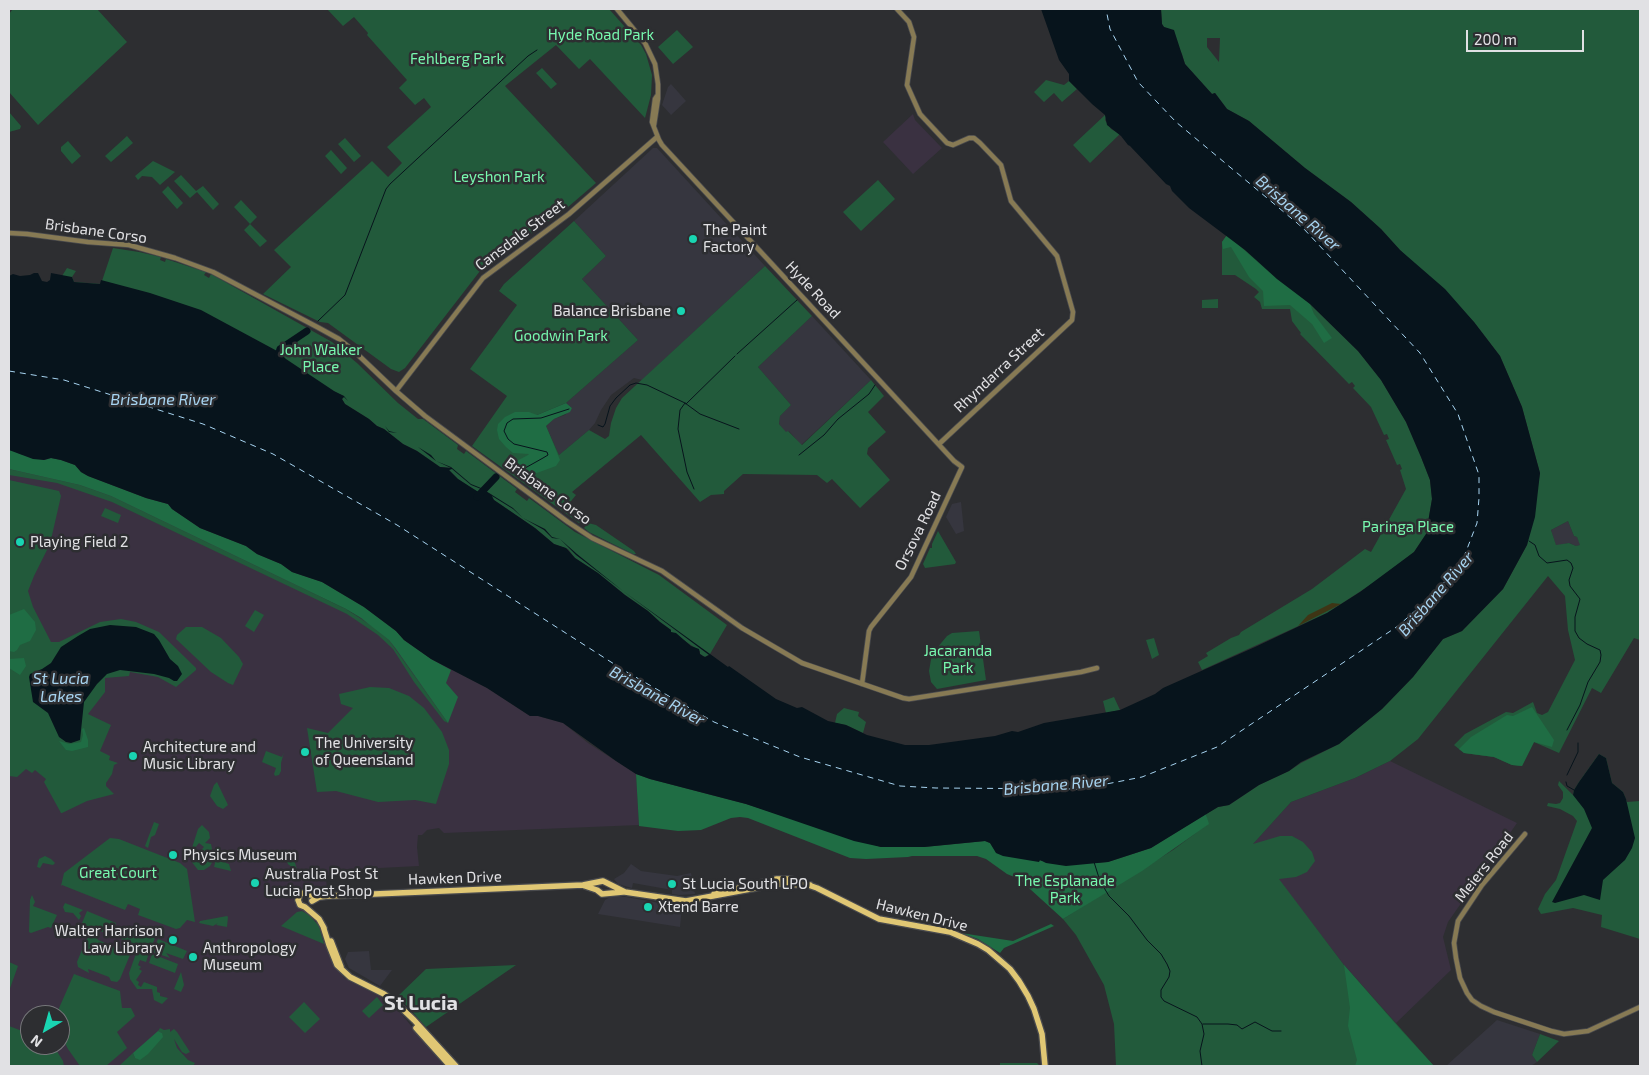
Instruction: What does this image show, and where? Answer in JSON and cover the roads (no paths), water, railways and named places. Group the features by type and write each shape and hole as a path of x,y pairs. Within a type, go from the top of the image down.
{"main road":[{"name":"Hawken Drive","path":"406,1014 389,998 350,977 341,969 334,959 323,926 310,902 328,896 583,885 605,882 625,892"},
{"path":"597,890 599,883"},
{"name":"Hawken Drive","path":"583,885 602,894 625,892 678,901 777,884 810,885 879,919 950,932 986,948 1011,971 1028,996 1034,1009 1042,1034 1045,1066"},
{"path":"608,892 610,889 609,885"},
{"path":"406,1014 449,1066"},
{"path":"406,1014 414,1020 456,1066"}],"street":[{"name":"Hyde Road","path":"617,9 645,43 650,52 657,76 657,96 652,116 657,137 665,148 938,444 962,467"},
{"name":"Rhyndarra Street","path":"897,9 910,22 914,37 907,85 920,114 947,143 953,145 969,138 974,138 1001,165 1010,201 1057,256 1073,312 1072,320 938,444"},
{"name":"Cansdale Street","path":"396,392 483,278 569,214 657,137"},
{"name":"Brisbane Corso","path":"9,233 129,245 213,272 339,339 425,416 579,530 662,571 742,628 802,663 909,699 1097,668"},
{"name":"Orsova Road","path":"862,684 871,626 911,576 962,467"},
{"name":"Meiers Road","path":"1525,834 1482,885 1458,921 1454,943 1460,978 1467,992 1481,1006 1494,1012 1564,1034 1588,1031 1640,1008"}],"water":[{"name":"Brisbane River","path":"1041,9 1161,9 1162,24 1164,27 1174,30 1185,64 1212,94 1215,93 1227,109 1249,121 1305,168 1351,202 1381,229 1400,250 1445,289 1474,322 1500,356 1522,407 1540,473 1535,517 1527,545 1503,589 1462,631 1443,639 1413,677 1382,709 1339,744 1259,785 1229,805 1218,807 1151,848 1108,862 1066,866 1046,863 1040,860 1039,862 1003,856 996,853 990,843 985,841 924,847 881,847 854,841 746,804 650,779 636,774 563,723 538,716 530,716 487,688 431,659 404,640 396,631 364,607 322,582 292,572 281,564 257,554 246,546 200,528 172,509 168,504 146,498 88,476 75,465 61,460 51,458 44,460 33,459 9,450 9,276 13,274 20,276 38,273 42,281 47,282 50,280 51,273 72,277 74,282 100,284 101,280 150,293 201,310 279,352 286,359 344,396 348,401 344,397 342,399 345,404 384,429 403,444 440,467 451,468 436,461 451,467 471,484 481,488 513,508 523,518 513,509 492,496 494,500 535,528 554,544 566,548 575,558 648,611 671,632 676,633 691,646 699,649 700,654 705,657 709,655 623,591 728,667 776,699 797,708 802,707 828,721 846,725 867,735 905,745 929,745 995,736 1012,731 1018,732 1044,723 1120,710 1155,694 1163,688 1327,613 1360,592 1414,552 1426,534 1432,499 1430,480 1406,422 1381,380 1358,351 1310,304 1277,279 1245,250 1189,208 1121,136 1107,125 1105,115 1069,81 1069,74 1059,60","holes":["452,469 471,485 481,489 480,493 458,479 449,470"]},
{"path":"523,518 545,529 552,537 560,539 552,538 544,530"},
{"path":"560,539 623,591 576,555"},
{"name":"St Lucia Lakes","path":"110,625 136,627 154,634 182,674 177,681 174,681 154,674 120,670 107,674 84,702 80,740 71,743 66,742 59,737 48,713 33,702 30,674 51,663 61,647 78,636 90,629"},
{"path":"1599,754 1606,758 1612,783 1623,792 1626,799 1635,838 1625,860 1603,880 1600,900 1584,895 1555,903 1552,902 1592,828 1584,809 1573,795 1579,782"}],"waterway":[{"path":"318,321 345,295 386,189 390,184 528,56 537,50"},
{"path":"737,354 797,300"},
{"path":"278,356 280,349 307,331"},
{"path":"686,404 735,356"},
{"path":"598,425 603,427 610,406 630,385 636,383 647,385 685,403 700,414 739,429"},
{"path":"799,455 824,435 838,419 869,394 875,385"},
{"path":"685,403 680,410 678,429 687,472 694,489"},
{"path":"518,472 548,455 547,452 514,444 508,439 504,431 507,423 513,419 541,418 569,409"},
{"path":"477,497 496,477"},
{"path":"1529,541 1535,545 1539,556 1547,563 1567,560 1571,563 1573,568 1569,580 1570,586 1580,599 1575,617 1575,631 1579,638 1600,650 1600,662 1588,682 1580,705 1567,730"},
{"path":"1567,775 1578,752 1578,743"},
{"path":"1566,782 1567,786 1574,790"},
{"path":"1094,862 1100,881 1109,896 1129,916 1147,940 1161,954 1167,964 1170,971 1169,977 1161,990 1161,997 1164,1001 1197,1017 1202,1024 1204,1034 1200,1051 1202,1066"},
{"path":"1203,1024 1237,1025 1242,1029 1255,1022 1272,1031 1281,1031"}],"place":[{"name":"The Paint Factory","path":"693,239"},
{"name":"Balance Brisbane","path":"681,311"},
{"name":"Playing Field 2","path":"20,542"},
{"name":"The University of Queensland","path":"305,752"},
{"name":"Architecture and Music Library","path":"133,756"},
{"name":"Physics Museum","path":"173,855"},
{"name":"Australia Post St Lucia Post Shop","path":"255,883"},
{"name":"St Lucia South LPO","path":"672,884"},
{"name":"Xtend Barre","path":"648,907"},
{"name":"Walter Harrison Law Library","path":"173,940"},
{"name":"Anthropology Museum","path":"193,957"}],"district":[{"name":"St Lucia","path":"421,1003"}],"park label":[{"name":"Hyde Road Park","path":"601,35"},
{"name":"Fehlberg Park","path":"457,59"},
{"name":"Leyshon Park","path":"499,177"},
{"name":"Goodwin Park","path":"561,336"},
{"name":"John Walker Place","path":"321,358"},
{"name":"Paringa Place","path":"1408,527"},
{"name":"Jacaranda Park","path":"958,660"},
{"name":"Great Court","path":"118,873"},
{"name":"The Esplanade Park","path":"1065,890"}]}
